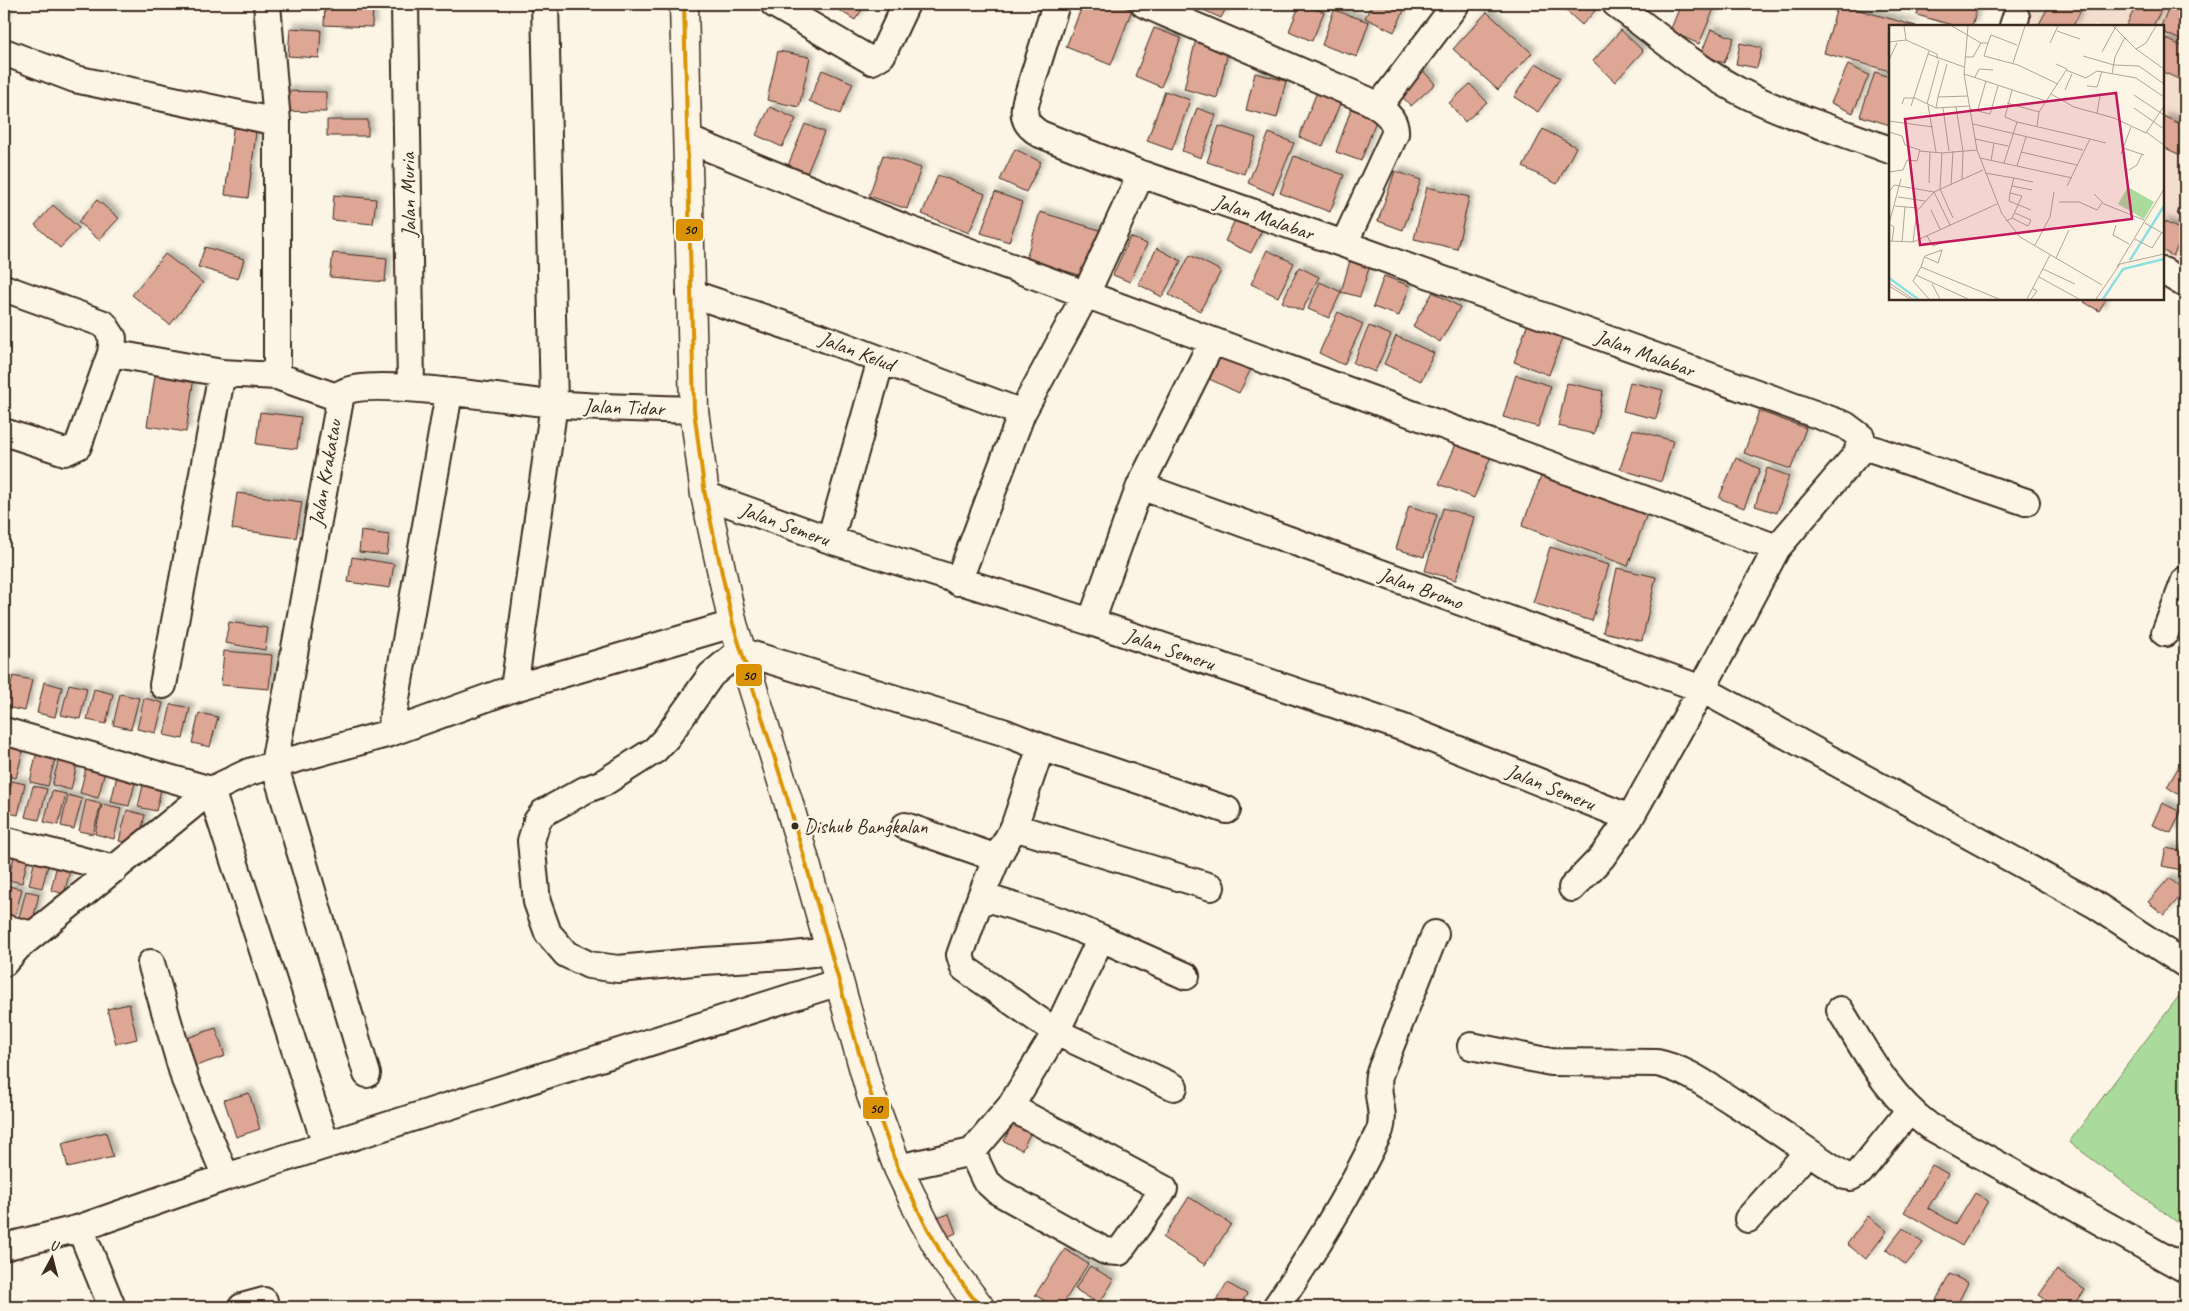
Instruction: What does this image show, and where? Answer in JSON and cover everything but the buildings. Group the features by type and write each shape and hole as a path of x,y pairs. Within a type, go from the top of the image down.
{"main road":[{"path":"684,4 694,410 706,495 733,624 789,804 871,1095 898,1168 946,1262 980,1307"}],"street":[{"path":"267,4 277,122 277,376"},
{"name":"Jalan Muria","path":"405,4 411,387"},
{"path":"514,688 554,404 545,4"},
{"path":"774,4 872,61 882,55 906,4"},
{"name":"Jalan Malabar","path":"1056,4 1026,101 1024,115 1027,124 1040,134 1141,174 1344,244 1845,424 1862,437 1861,445"},
{"path":"1144,4 1379,106 1392,120 1395,134 1344,244"},
{"path":"1379,106 1456,4"},
{"path":"1616,4 1689,59 1737,90 1811,121 1889,150"},
{"path":"4,52 75,78 277,122"},
{"path":"687,139 905,228 1776,548"},
{"path":"958,582 1022,413 1086,294 1141,174"},
{"path":"2164,272 2185,284"},
{"path":"4,288 104,324 113,338 111,353 78,446 64,452 4,432"},
{"name":"Jalan Kelud","path":"690,293 826,339 1022,413"},
{"path":"1091,622 1140,486 1212,342"},
{"path":"111,353 222,372 277,376 339,398"},
{"path":"830,540 881,360"},
{"path":"163,685 222,372"},
{"name":"Jalan Krakatau","path":"274,764 339,398 344,391 411,387 554,404"},
{"path":"390,733 449,393"},
{"name":"Jalan Tidar","path":"554,404 694,410"},
{"path":"1572,888 1602,857 1630,818 1702,689 1776,548 1831,487 1857,454 1861,445 2026,502"},
{"name":"Jalan Bromo","path":"1140,486 1702,689 2094,904 2185,964"},
{"name":"Jalan Semeru","path":"706,495 830,540 958,582 1091,622 1404,728 1630,818"},
{"path":"2166,634 2185,580"},
{"path":"4,963 7,957 33,935 211,790 227,780 274,764 390,733 514,688 733,624"},
{"path":"830,950 785,956 704,960 618,969 589,965 566,954 548,933 537,902 531,840 537,820 542,813 585,790 604,783 655,750 667,737 711,675 740,651 1003,732 1041,747 1227,810"},
{"path":"4,731 211,790"},
{"path":"1041,747 1014,827 997,858 981,896 960,955 961,964 1056,1032 1174,1087"},
{"path":"274,764 366,1074"},
{"path":"211,790 326,1146"},
{"path":"905,826 997,858"},
{"path":"1014,827 1210,887"},
{"path":"4,840 114,869"},
{"path":"981,896 1101,938 1186,976"},
{"path":"4,928 33,935"},
{"path":"1276,1307 1310,1258 1356,1181 1380,1130 1382,1122 1376,1090 1379,1075 1434,934"},
{"path":"898,1168 972,1152 1010,1107 1056,1032 1101,938"},
{"path":"151,963 174,1048 185,1080 226,1177"},
{"path":"4,1247 80,1228 226,1177 839,982"},
{"path":"1840,1010 1886,1085 1908,1111 1929,1126 2185,1269"},
{"path":"1472,1046 1551,1062 1657,1063 1673,1066 1690,1074 1845,1176 1855,1175 1872,1158 1908,1111"},
{"path":"972,1152 985,1180 996,1191 1106,1251 1118,1252 1164,1188 1010,1107"},
{"path":"1748,1219 1808,1152"},
{"path":"80,1228 112,1307"}],"shaded area":[{"path":"2022,4 2185,4 2185,277 2164,265 2164,25 2016,25"}],"green space":[{"path":"2185,988 2185,1228 2069,1142"}],"transit line":[{"name":"50","path":"684,4 694,410 705,495 733,624 789,804 871,1095 898,1168 922,1218 946,1262 980,1307"}],"place":[{"name":"Dishub Bangkalan","path":"795,826"}]}
